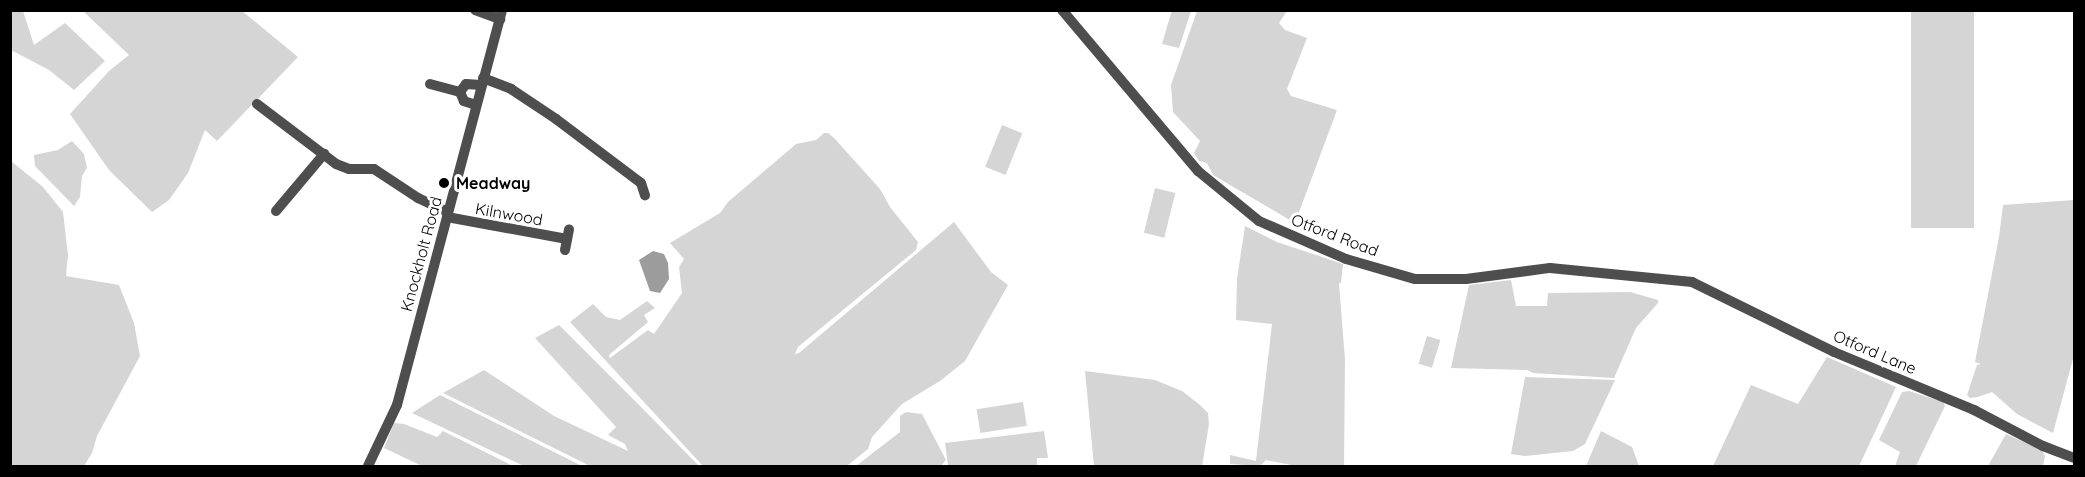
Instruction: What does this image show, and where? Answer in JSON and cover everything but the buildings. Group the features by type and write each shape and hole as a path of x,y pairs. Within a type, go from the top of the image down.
{"street":[{"path":"475,10 501,15"},
{"name":"Otford Road","path":"1062,10 1197,171 1259,221 1346,259 1415,279 1466,279 1550,268 1663,277"},
{"name":"Knockholt Road","path":"368,466 397,405 501,15"},
{"path":"460,92 466,84 482,82 511,89 556,119 641,183 645,195"},
{"path":"430,84 460,92"},
{"path":"460,92 464,101 476,105"},
{"name":"Kilnwood","path":"257,104 342,168 367,168 381,173 447,215 567,239"},
{"path":"276,211 324,154"},
{"name":"Otford Lane","path":"1663,277 1692,282 1834,352 1974,410 2043,446 2074,458"}],"shaded area":[{"path":"1172,10 1191,11 1179,48 1162,44"},
{"path":"10,11 23,11 34,45 65,23 105,61 74,90 49,70 11,50"},
{"path":"83,11 242,11 298,57 217,141 205,130 188,173 169,200 152,212 109,170 70,114 109,71 129,55"},
{"path":"1197,11 1287,11 1279,23 1285,30 1307,38 1287,89 1291,96 1337,110 1295,223 1213,175 1207,163 1199,161 1194,153 1200,141 1173,112 1171,85"},
{"path":"1911,11 1974,11 1974,228 1911,228"},
{"path":"1002,125 1022,133 1006,175 985,167"},
{"path":"824,133 834,138 880,189 890,207 918,242 916,250 798,347 795,354 954,222 991,272 1008,285 965,361 940,381 902,404 872,437 868,449 847,466 703,466 570,322 593,304 606,317 620,320 647,301 655,308 644,315 648,322 609,355 610,358 648,330 654,334 682,293 679,267 684,259 670,243 720,213 728,202 796,144 816,140"},
{"path":"72,141 84,154 87,168 82,176 80,197 74,206 35,166 34,155 58,150"},
{"path":"11,161 43,187 63,212 68,255 66,276 119,285 134,323 140,356 97,436 92,453 84,466 11,466"},
{"path":"1155,188 1175,193 1164,238 1144,233"},
{"path":"2074,200 2074,355 2053,433 2017,414 1992,392 1970,398 1967,395 1977,365 1981,364 1975,362 2003,205"},
{"path":"1245,226 1277,242 1343,264 1341,283 1339,283 1345,360 1344,466 1296,466 1266,460 1260,466 1230,464 1230,455 1256,461 1272,324 1236,320 1237,279"},
{"path":"653,251 664,254 668,263 669,279 660,293 650,291 639,260"},
{"path":"1511,280 1516,306 1547,306 1548,293 1630,292 1658,300 1658,303 1636,328 1614,378 1533,373 1527,370 1451,368 1469,285"},
{"path":"559,325 699,466 590,466 443,393 484,370 554,416 628,451 625,444 608,435 616,427 535,338"},
{"path":"1427,336 1440,340 1432,368 1419,364"},
{"path":"1827,357 1896,387 1859,466 1713,466 1751,385 1798,404"},
{"path":"1085,371 1155,380 1182,391 1200,405 1208,413 1209,424 1202,466 1094,466"},
{"path":"1525,377 1615,380 1585,444 1573,451 1525,456 1511,454"},
{"path":"1909,391 1943,402 1945,406 1916,466 1895,466 1900,452 1879,440 1902,392"},
{"path":"440,395 582,466 524,466 412,413"},
{"path":"1023,402 1027,426 980,433 977,409"},
{"path":"906,412 922,414 946,460 941,466 856,466 900,432 900,416"},
{"path":"394,423 404,424 437,437 443,431 513,466 422,466 384,448"},
{"path":"1044,431 1048,458 1037,458 1037,466 948,466 945,443"},
{"path":"1601,431 1632,447 1639,466 1586,466"},
{"path":"2006,434 2042,450 2045,456 2043,466 1988,466"}],"place":[{"name":"Meadway","path":"444,183"}]}
